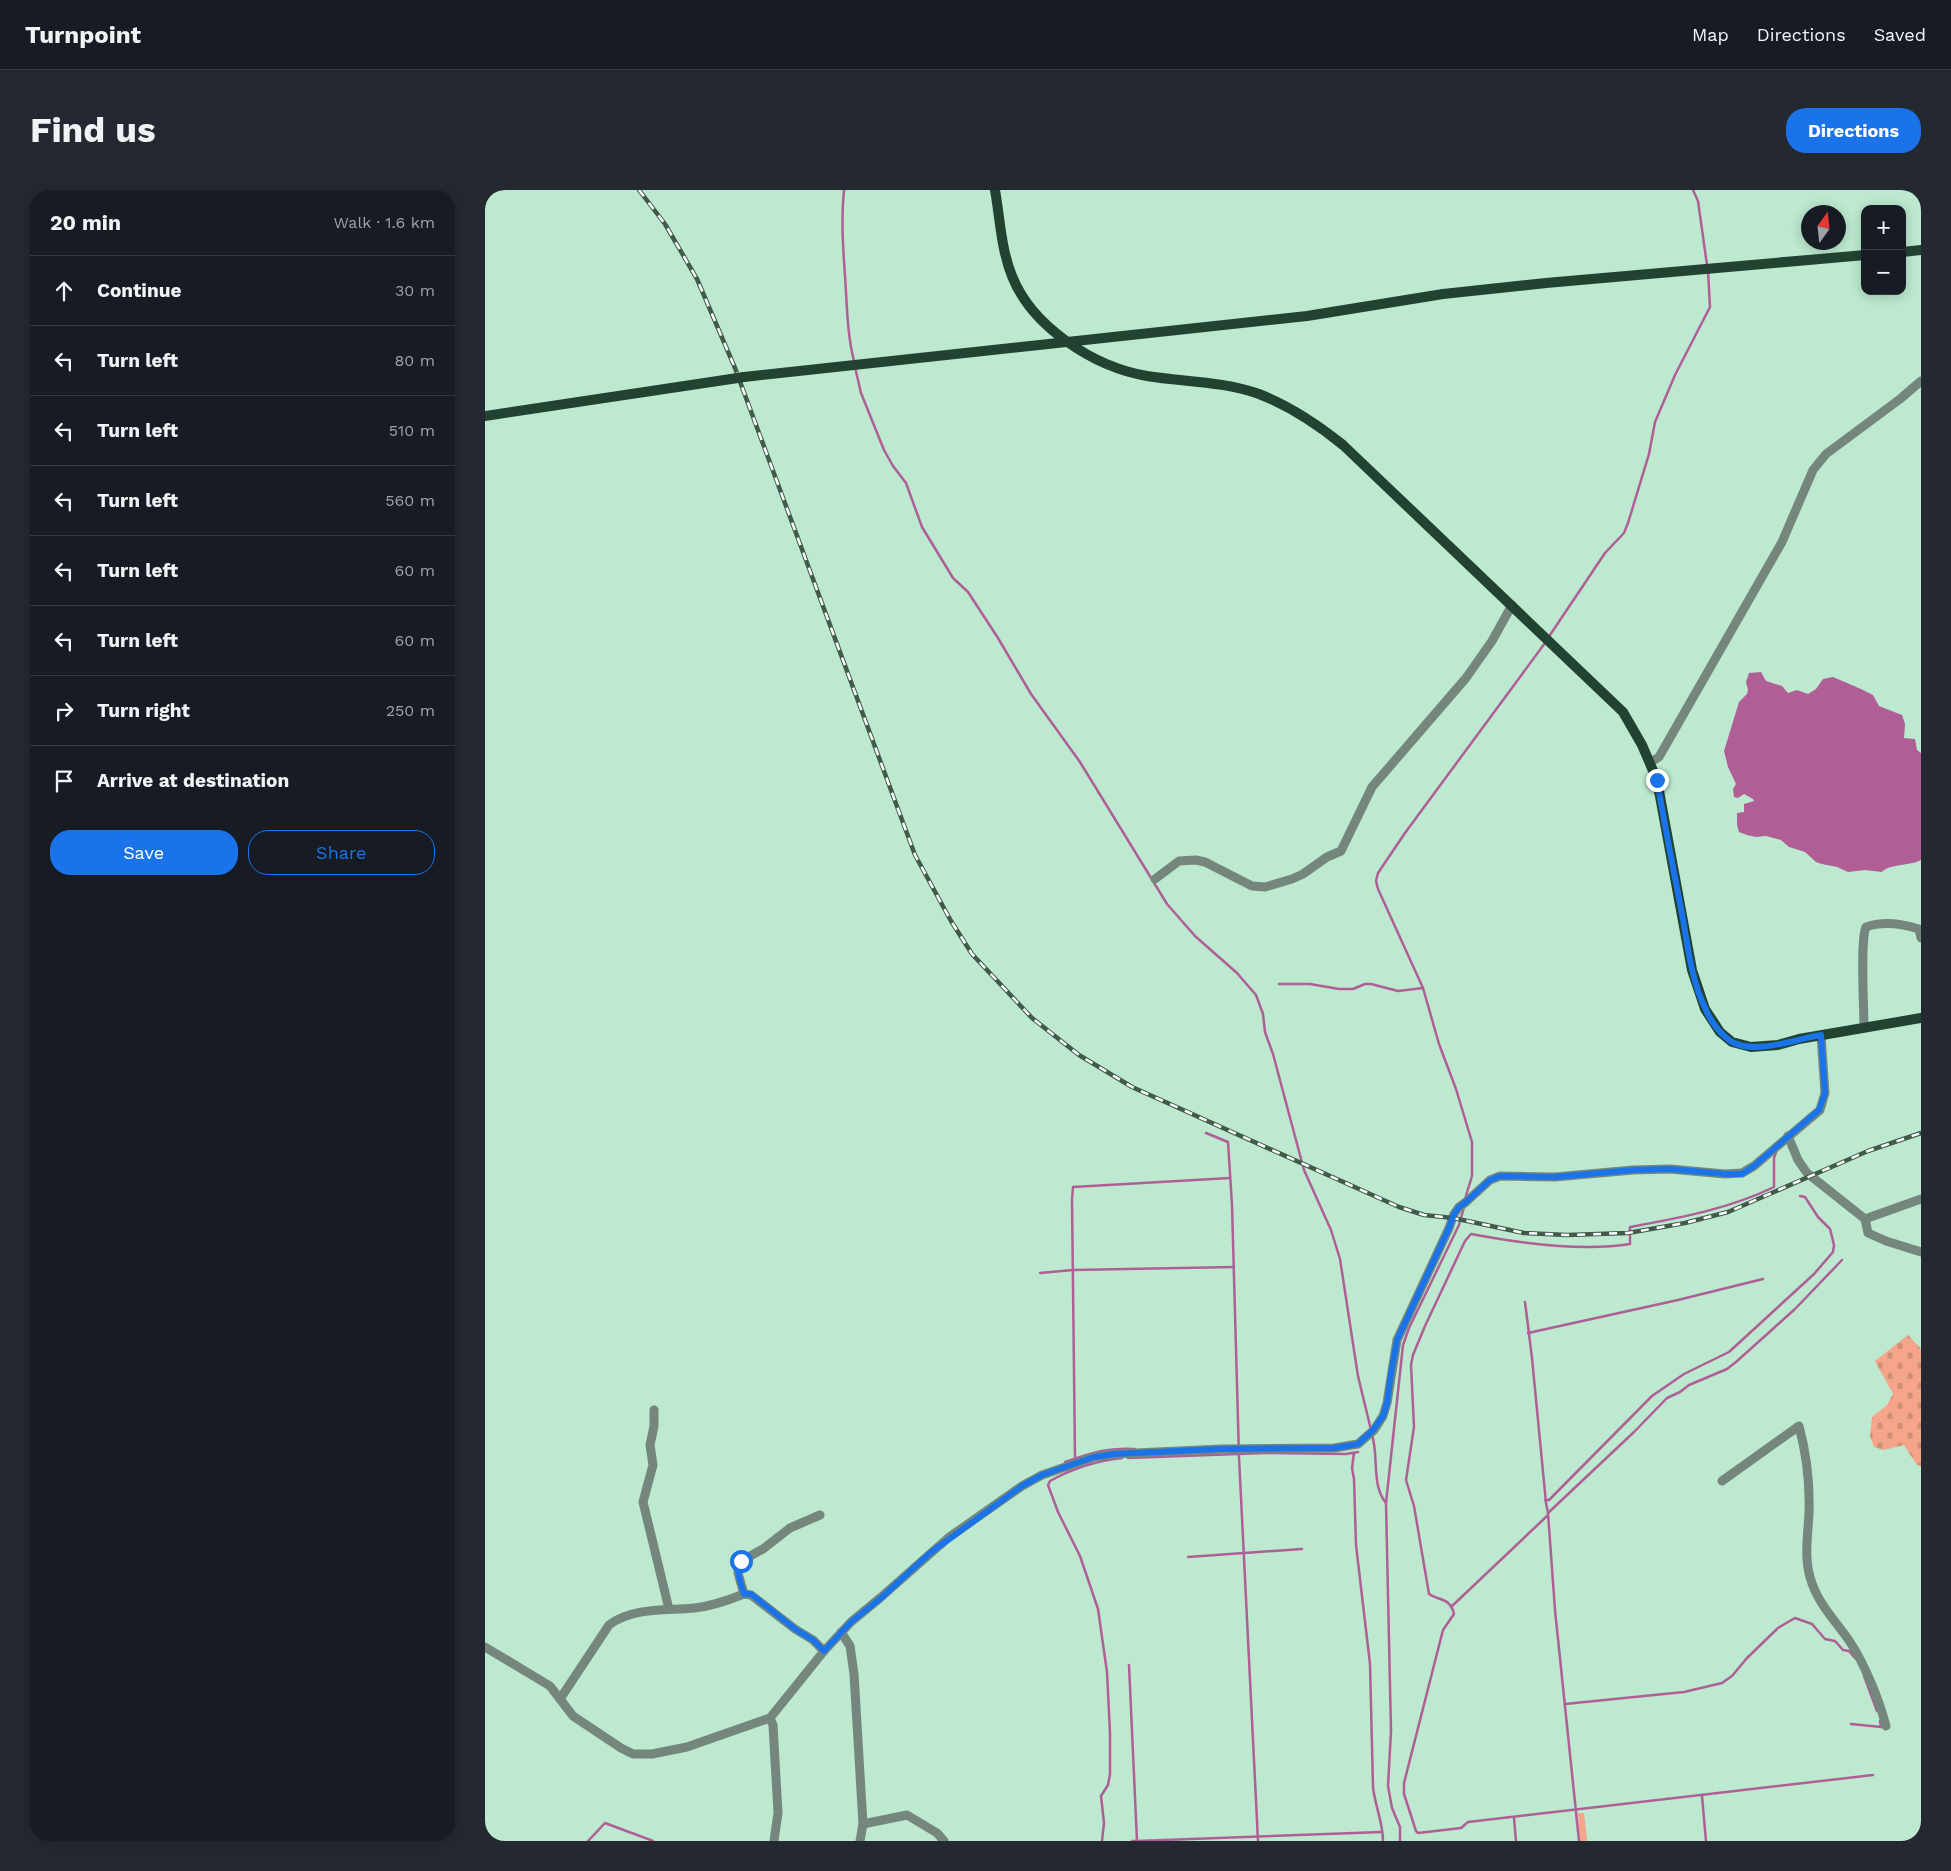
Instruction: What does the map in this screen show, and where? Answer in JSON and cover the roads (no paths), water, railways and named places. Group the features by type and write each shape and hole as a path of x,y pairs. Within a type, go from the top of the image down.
{"main road":[{"path":"995,190 1005,252 1019,290 1043,322 1067,342 1117,369 1147,376 1223,384 1258,394 1319,426 1343,445 1623,712 1635,729 1651,762 1657,780 1697,990 1710,1020 1732,1042 1751,1047 1778,1044 1921,1018"},
{"path":"1906,252 1921,250"},
{"path":"485,416 744,376 1307,316 1443,294 1861,255"}],"street":[{"path":"1651,762 1659,757 1782,542 1813,470 1825,454 1900,400 1921,381"},
{"path":"1155,879 1179,861 1196,860 1205,862 1252,886 1265,887 1303,874 1327,857 1341,851 1372,787 1466,678 1492,641 1512,606"},
{"path":"1865,1028 1863,951 1866,927 1874,924 1907,926 1919,930 1921,938"},
{"path":"485,1647 550,1686 573,1716 633,1754 652,1754 687,1747 770,1718 824,1651 851,1622 948,1538 1022,1486 1042,1475 1094,1457 1114,1454 1221,1449 1334,1448 1358,1444 1373,1430 1383,1416 1387,1403 1397,1340 1454,1214 1459,1207 1490,1180 1500,1176 1555,1177 1633,1170 1670,1169 1742,1174 1754,1166 1819,1110 1825,1093 1821,1035"},
{"path":"1788,1136 1798,1160 1807,1173 1865,1219 1868,1233 1874,1237 1921,1252"},
{"path":"1865,1219 1921,1200"},
{"path":"654,1410 654,1426 650,1445 653,1465 643,1502 669,1609"},
{"path":"1722,1481 1799,1426 1809,1471 1806,1557 1810,1577 1816,1597 1839,1625 1858,1656 1883,1714 1886,1726"},
{"path":"744,1594 738,1573 738,1566 741,1561 763,1549 790,1528 820,1516"},
{"path":"560,1699 609,1625 618,1618 629,1614 697,1608 744,1594 751,1594 795,1629 813,1640 824,1651"},
{"path":"841,1632 850,1646 854,1674 863,1824 860,1841"},
{"path":"770,1718 773,1725 778,1814 774,1841"},
{"path":"863,1824 907,1815 937,1833 944,1841"}],"waterway":[{"path":"844,190 842,222 849,330 854,361"},
{"path":"1693,190 1698,201 1707,265"},
{"path":"1548,638 1605,553 1624,533 1649,454 1655,422 1675,375 1710,307 1708,271"},
{"path":"855,367 861,393 884,450 906,483 922,527 953,578 968,592 1031,694 1080,762 1167,904 1195,936 1237,973 1256,995 1263,1014 1265,1032 1273,1054 1304,1170 1331,1230 1340,1259 1358,1376 1371,1430"},
{"path":"1465,1199 1472,1176 1472,1142 1456,1089 1439,1044 1423,988 1376,881 1378,873 1405,833 1545,643"},
{"path":"1279,984 1310,984 1339,989 1353,989 1365,984 1371,984 1398,991 1423,988"},
{"path":"1206,1133 1228,1142 1232,1205 1239,1457 1258,1841"},
{"path":"1776,1152 1774,1158 1774,1187 1722,1207 1630,1227 1630,1244 1571,1247 1471,1234 1465,1241 1425,1326 1411,1365 1414,1427 1406,1480 1414,1506 1429,1594 1447,1602 1454,1614 1443,1630 1404,1783 1404,1794 1418,1833 1461,1828 1468,1822 1873,1775"},
{"path":"1075,1458 1073,1187 1230,1178"},
{"path":"1545,1500 1549,1500 1652,1396 1684,1374 1729,1352 1814,1274 1833,1252 1834,1245 1830,1229 1818,1217 1805,1197 1800,1196"},
{"path":"1386,1503 1403,1345 1409,1328 1459,1225 1464,1207"},
{"path":"1579,1841 1555,1610 1548,1513 1634,1432 1667,1398 1689,1385 1727,1369 1736,1362 1795,1309 1842,1260"},
{"path":"1040,1273 1073,1270 1234,1267"},
{"path":"1528,1333 1763,1279"},
{"path":"1525,1302 1548,1513"},
{"path":"1372,1435 1378,1488 1386,1503 1391,1731 1388,1786 1392,1808 1400,1827 1400,1841"},
{"path":"1065,1462 1099,1451 1135,1449"},
{"path":"1128,1458 1265,1453 1346,1454 1358,1452"},
{"path":"1354,1453 1352,1468 1356,1545 1370,1664 1373,1787 1382,1827 1383,1841"},
{"path":"1102,1841 1104,1823 1101,1796 1108,1785 1110,1774 1110,1733 1107,1672 1098,1609 1080,1556 1058,1512 1048,1485 1050,1481 1076,1469 1094,1463 1122,1458"},
{"path":"1451,1607 1547,1516"},
{"path":"1188,1557 1302,1549"},
{"path":"1565,1704 1684,1692 1722,1683 1732,1676 1747,1658 1778,1628 1795,1618 1812,1624 1825,1639 1835,1641 1843,1650 1849,1651 1855,1658"},
{"path":"1129,1665 1137,1841 1132,1841"},
{"path":"1864,1676 1877,1711"},
{"path":"1851,1724 1881,1727 1880,1721"},
{"path":"1702,1796 1706,1841"},
{"path":"1514,1818 1516,1841"},
{"path":"588,1841 605,1823 653,1841"},
{"path":"1137,1841 1382,1832"}],"railway":[{"path":"639,190 665,224 697,279 735,368 915,855 951,921 972,954 1032,1018 1079,1055 1132,1087 1399,1207 1424,1215 1453,1218 1524,1233 1567,1235 1628,1233 1685,1223 1728,1212 1868,1151 1921,1133"}]}
